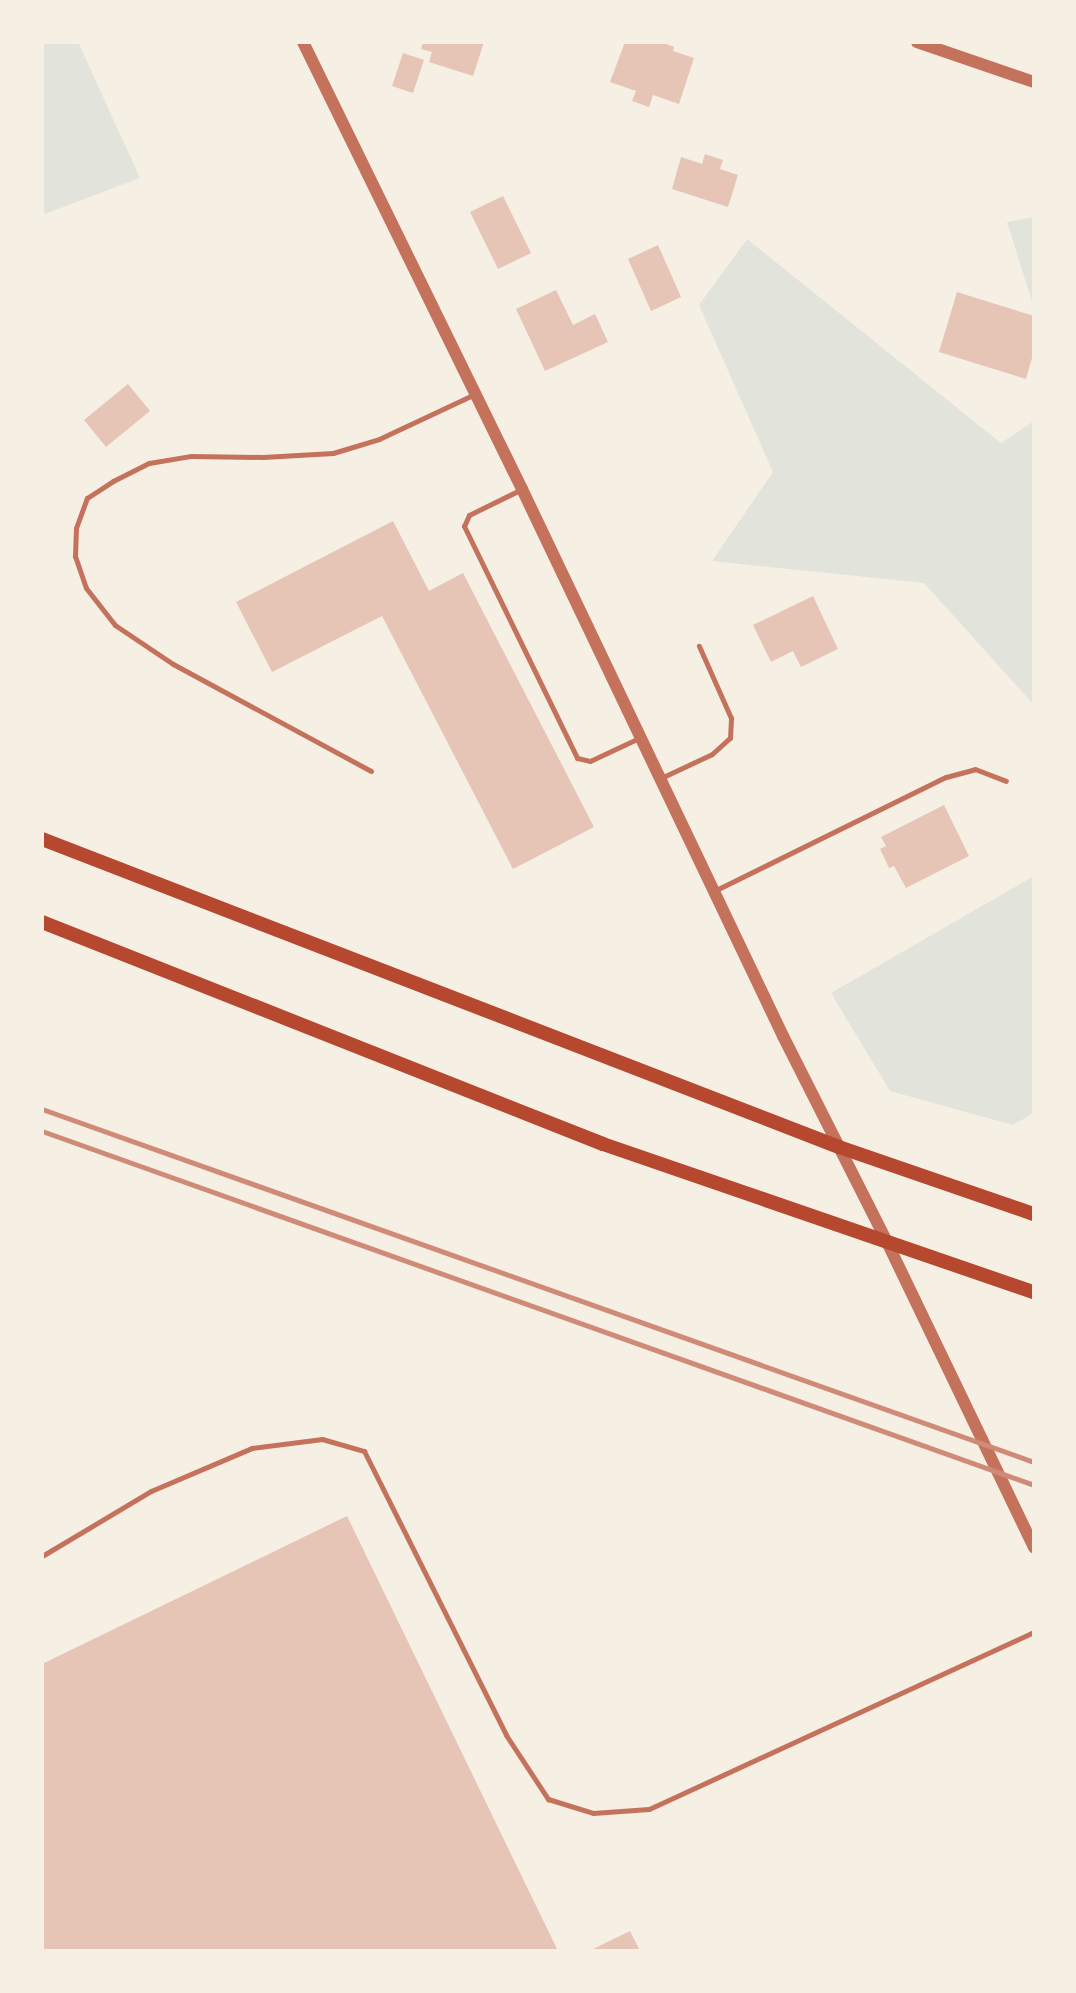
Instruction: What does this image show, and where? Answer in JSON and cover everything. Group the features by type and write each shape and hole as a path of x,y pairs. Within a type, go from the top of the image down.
{"main road":[{"path":"42,839 839,1147 1034,1214"},
{"path":"42,922 603,1144 1034,1293"}],"street":[{"path":"303,42 1034,1548"},
{"path":"917,42 1034,82"}],"lane":[{"path":"371,771 173,664 115,625 86,588 75,556 76,528 88,498 113,481 149,463 191,456 263,457 333,453 379,439 475,394"},
{"path":"522,489 469,515 464,526 577,758 590,761 641,737"},
{"path":"661,778 712,754 730,738 731,718 699,646"},
{"path":"715,891 946,777 975,769 1006,781"},
{"path":"42,1556 151,1491 252,1448 322,1439 364,1451 506,1735 548,1799 593,1813 649,1809 1034,1632"}],"shaded area":[{"path":"42,42 78,42 140,178 42,215"},
{"path":"1034,217 1034,308 1007,222"},
{"path":"747,239 1001,443 1034,421 1034,705 924,583 712,561 773,472 699,305"},
{"path":"1034,876 1034,1113 1013,1125 890,1091 831,993"}],"building":[{"path":"423,42 484,42 473,76 429,62 432,52 421,49"},
{"path":"625,42 661,42 674,47 673,51 694,58 679,104 653,95 649,107 632,101 636,91 610,82"},
{"path":"403,53 424,60 413,93 392,86"},
{"path":"705,154 723,160 720,169 738,175 728,207 672,189 681,157 702,164"},
{"path":"503,196 531,253 498,269 470,212"},
{"path":"658,245 681,297 651,311 628,259"},
{"path":"556,290 573,325 595,314 608,342 545,371 516,309"},
{"path":"957,292 1034,316 1034,351 1026,379 939,352"},
{"path":"128,384 150,411 106,447 84,420"},
{"path":"393,521 429,591 463,573 594,827 513,869 382,616 272,672 236,602"},
{"path":"813,596 838,649 801,667 793,651 771,662 753,625"},
{"path":"944,805 969,856 906,888 894,866 889,868 880,849 886,846 881,837"},
{"path":"347,1516 558,1951 42,1951 42,1664"},
{"path":"630,1931 640,1951 589,1951"}],"railway":[{"path":"42,1109 1034,1462"},
{"path":"42,1131 1034,1485"}]}
